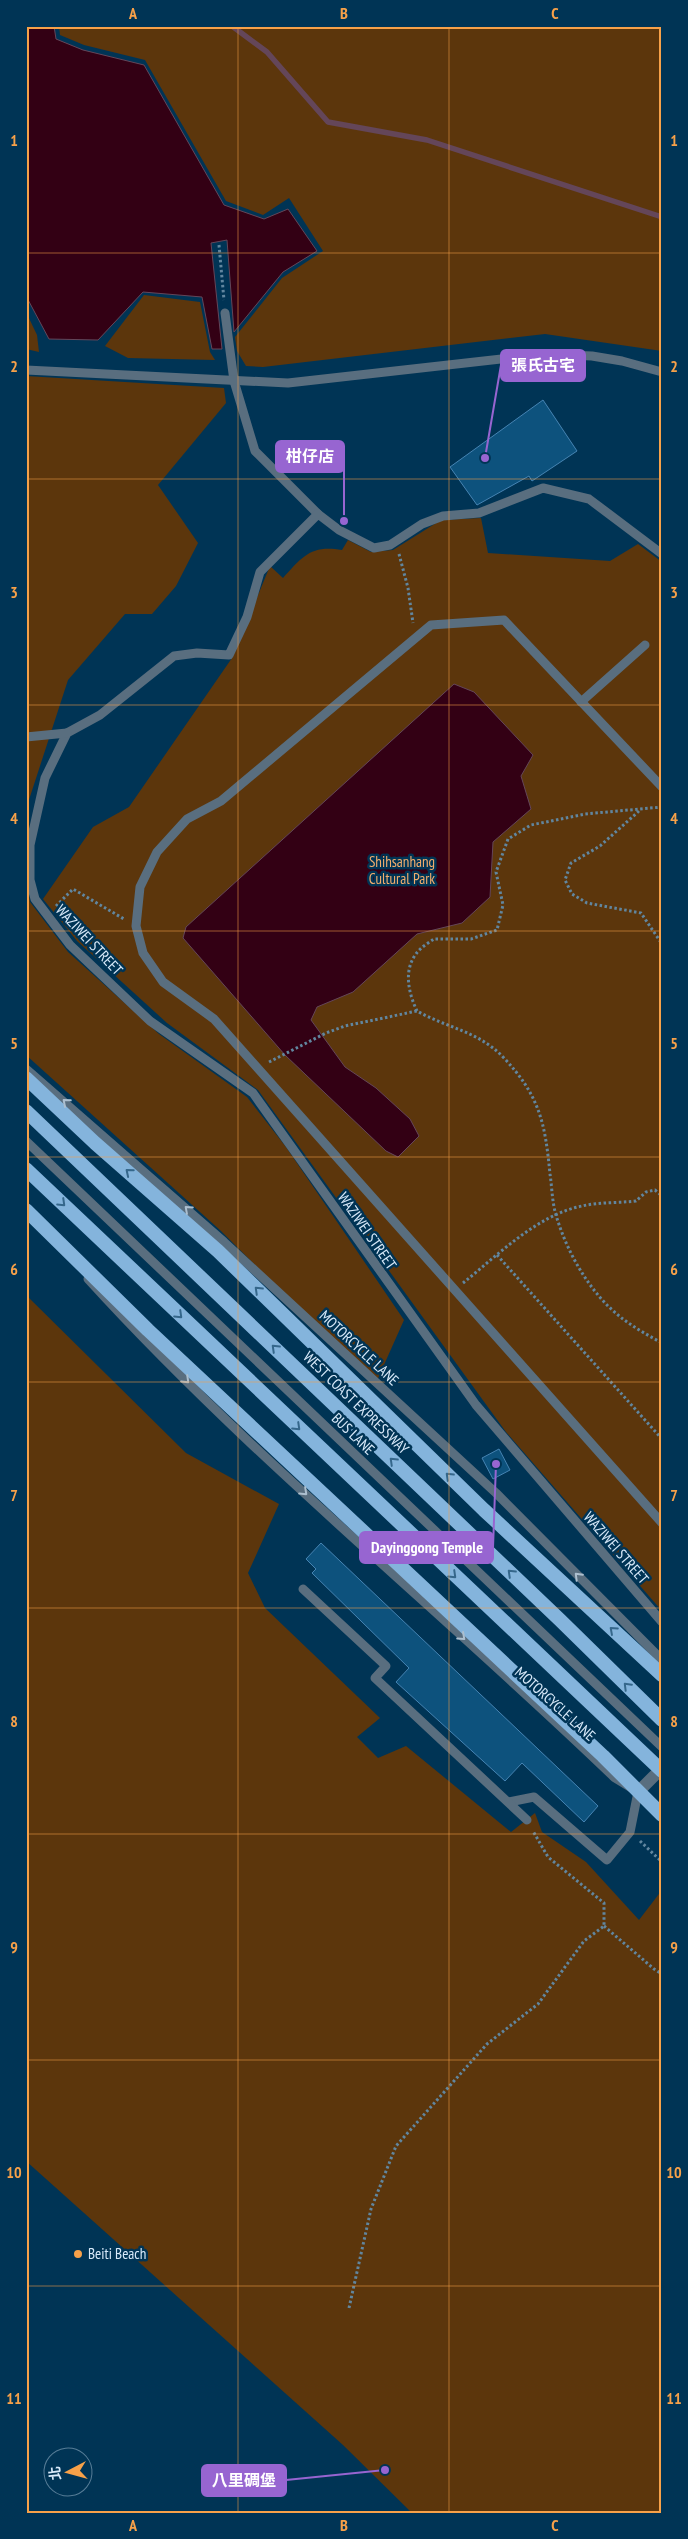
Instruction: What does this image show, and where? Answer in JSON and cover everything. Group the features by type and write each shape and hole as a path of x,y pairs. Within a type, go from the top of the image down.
{"highway":[{"path":"26,1078 95,1143 218,1251 484,1510 662,1675"},
{"name":"WEST COAST EXPRESSWAY","path":"26,1111 560,1620 662,1720"},
{"path":"26,1169 662,1771"},
{"path":"26,1212 415,1588 603,1756 662,1815"}],"street":[{"path":"638,1792 662,1768"}],"lane":[{"path":"226,313 234,381 255,452 318,514 339,530 374,548 387,546 422,524 443,516 479,513 543,488 589,499 662,554"},
{"path":"26,370 288,383 544,354 592,356 622,361 662,372"},
{"path":"26,737 67,733 100,715 174,656 198,653 229,655 247,617 260,572 318,514"},
{"path":"662,787 504,620 431,625 221,801 186,819 157,852 140,888 136,926 144,953 163,982 214,1019 662,1523"},
{"path":"581,702 645,645"},
{"name":"WAZIWEI STREET","path":"67,733 45,778 30,845 30,880 35,899 46,916 87,962 150,1021 253,1093 476,1405 662,1622"},
{"name":"MOTORCYCLE LANE","path":"26,1068 224,1242 496,1493 662,1660"},
{"name":"BUS LANE","path":"26,1141 662,1747"},
{"path":"303,1589 386,1666 375,1678 527,1820"},
{"path":"509,1802 534,1797 606,1860 630,1832 638,1792"}],"path":[{"path":"219,245 226,313"},
{"path":"387,546 399,554 403,565 408,588 414,639"},
{"path":"662,808 584,814 531,825 508,839 496,872 503,905 496,930 471,940 434,938 415,955 408,974 409,994 417,1011 436,1022 470,1032 502,1056 533,1096 545,1129 555,1214 571,1251 593,1289 623,1319 662,1344"},
{"path":"639,810 600,846 570,863 565,880 572,894 587,903 641,913 662,944"},
{"path":"46,916 73,889 136,926"},
{"path":"278,1058 326,1033 345,1026 417,1011"},
{"path":"455,1290 497,1256 555,1214 583,1205 636,1201 646,1192 654,1190 662,1196"},
{"path":"497,1256 662,1439"},
{"path":"527,1820 548,1857 604,1904 604,1926 662,1974"},
{"path":"630,1832 662,1862"},
{"path":"349,2308 372,2209 396,2146 487,2044 538,2004 584,1941 604,1926"}],"green space":[{"path":"59,26 662,26 662,351 545,334 263,367 246,366 237,351 235,337 282,278 323,251 289,198 263,215 226,201 145,60 84,45 60,35"},
{"path":"144,295 200,302 210,352 215,360 128,358 105,346"},
{"path":"26,312 37,335 39,352 26,349"},
{"path":"26,376 224,388 226,403 158,485 198,543 176,586 152,614 125,614 68,680 26,809"},
{"name":"Shihsanhang Cultural Park","path":"481,518 488,553 610,561 638,544 662,562 662,1611 506,1432 258,1090 167,1023 77,941 43,899 93,827 129,807 232,658 270,566 283,578 308,554 323,549 342,550 348,540 371,552 393,550 441,520"},
{"path":"26,877 30,902 68,952 159,1034 247,1097 286,1147 404,1320 375,1385 221,1231 26,1055"},
{"path":"26,1295 186,1453 279,1504 248,1573 265,1608 380,1718 357,1737 378,1758 406,1746 511,1832 535,1813 542,1832 586,1862 639,1920 662,1890 662,2513 412,2513 343,2445 26,2161"}],"shaded area":[{"path":"26,26 54,26 56,39 83,50 144,65 224,205 264,219 288,209 317,251 283,272 234,332 227,240 211,243 222,349 212,349 202,297 143,292 98,340 49,339 26,296"},
{"path":"454,684 474,692 533,755 521,776 531,809 493,842 490,897 462,923 417,934 353,992 317,1007 311,1020 345,1067 376,1088 410,1119 419,1136 398,1157 386,1151 285,1055 183,938 186,927"}],"building":[{"path":"543,400 577,451 532,481 529,476 477,505 450,467"},
{"path":"499,1449 510,1470 493,1479 482,1458"},
{"path":"321,1543 598,1806 584,1822 522,1763 505,1781 396,1682 409,1668 312,1573 316,1569 306,1559"}],"waterway":[{"path":"232,26 267,52 328,122 427,140 662,217"}],"place":[{"name":"張氏古宅","path":"485,458"},
{"name":"柑仔店","path":"344,521"},
{"name":"Dayinggong Temple","path":"496,1464"},
{"name":"Beiti Beach","path":"78,2254"},
{"name":"八里碉堡","path":"385,2470"}]}
